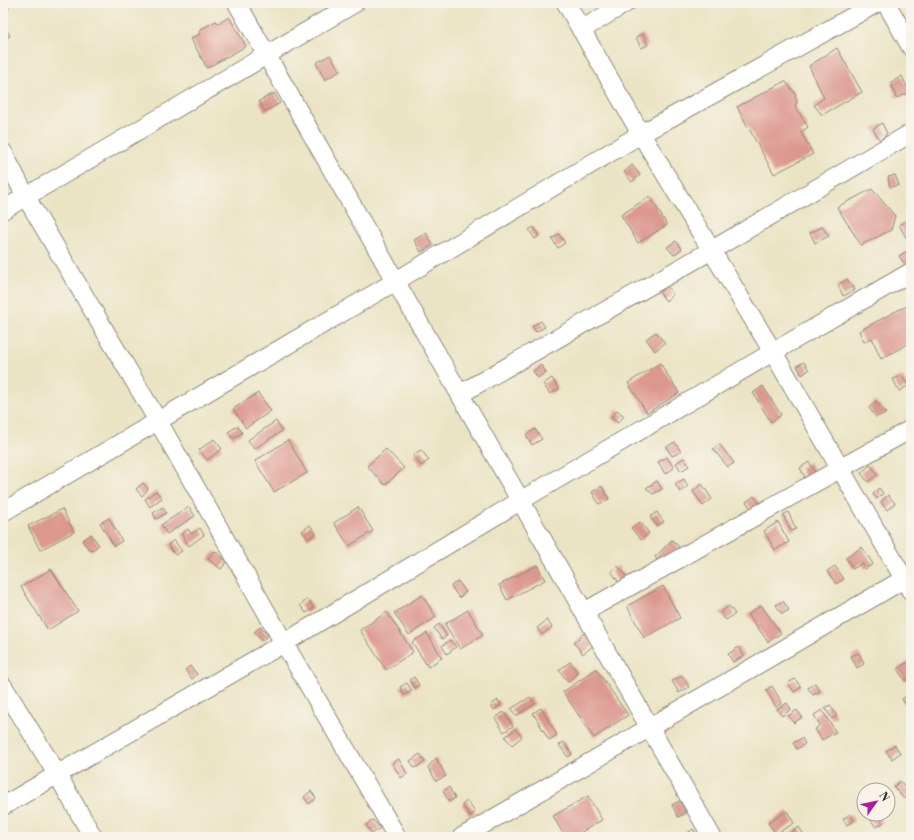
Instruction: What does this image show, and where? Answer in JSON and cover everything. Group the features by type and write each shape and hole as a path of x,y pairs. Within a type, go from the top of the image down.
{"street":[{"path":"237,3 712,837"},
{"path":"3,210 355,3"},
{"path":"462,837 649,728 909,581 840,469 773,352 641,134 566,3"},
{"path":"581,30 626,3"},
{"path":"3,512 396,281 641,134 877,3"},
{"path":"886,3 911,47"},
{"path":"460,394 712,250 911,133"},
{"path":"3,152 26,197 158,421 397,837"},
{"path":"3,806 911,272"},
{"path":"584,612 911,429"},
{"path":"3,686 57,774 93,837"}],"building":[{"path":"3,3 13,3 8,6 9,9 3,12"},
{"path":"229,17 246,46 207,68 191,39 200,34 199,32 201,29 216,21 219,24"},
{"path":"3,23 10,36 3,40"},
{"path":"643,34 648,45 641,48 636,37"},
{"path":"837,48 862,92 822,115 814,105 824,98 809,66"},
{"path":"330,55 340,71 325,80 316,63"},
{"path":"902,76 910,93 896,98 891,83"},
{"path":"785,81 795,93 797,103 795,106 808,127 801,132 813,154 774,174 737,107"},
{"path":"274,93 280,103 265,112 259,101"},
{"path":"882,123 887,134 880,140 873,129"},
{"path":"632,165 640,175 632,182 624,172"},
{"path":"895,175 899,185 890,187 888,177"},
{"path":"872,189 895,216 891,230 861,245 837,207"},
{"path":"650,196 667,225 638,243 621,215"},
{"path":"909,219 911,223 911,236 907,239 899,225"},
{"path":"534,227 539,236 535,239 529,230"},
{"path":"822,227 829,236 815,243 810,233"},
{"path":"426,233 433,245 421,252 414,240"},
{"path":"559,234 565,243 558,248 552,239"},
{"path":"676,241 682,249 674,255 667,247"},
{"path":"910,245 911,260 904,263 899,256 909,250"},
{"path":"847,279 855,290 843,296 838,285"},
{"path":"667,286 673,294 666,301 659,292"},
{"path":"910,305 911,342 881,359 872,338 864,342 859,331"},
{"path":"541,321 545,327 536,332 532,326"},
{"path":"656,332 665,343 655,351 646,339"},
{"path":"804,362 809,370 802,375 797,366"},
{"path":"660,363 679,393 647,413 628,383"},
{"path":"541,365 546,372 538,378 533,371"},
{"path":"902,376 908,386 899,391 893,379"},
{"path":"552,378 559,389 550,394 543,384"},
{"path":"763,386 781,415 771,422 753,393"},
{"path":"258,393 271,411 246,428 233,409"},
{"path":"875,401 887,413 876,417 869,408"},
{"path":"617,410 624,416 618,423 611,418"},
{"path":"276,421 282,431 254,449 248,440"},
{"path":"238,426 242,433 233,439 228,432"},
{"path":"535,429 542,439 532,445 526,435"},
{"path":"214,439 222,449 207,460 199,450"},
{"path":"288,440 307,473 274,492 255,461"},
{"path":"675,442 681,452 672,456 666,447"},
{"path":"719,444 734,463 728,467 713,449"},
{"path":"386,449 404,468 385,485 367,466"},
{"path":"421,450 429,460 421,466 413,455"},
{"path":"667,457 674,468 665,474 658,462"},
{"path":"684,458 689,466 681,471 676,463"},
{"path":"809,462 816,473 806,479 800,468"},
{"path":"870,465 878,474 868,482 861,473"},
{"path":"684,479 688,486 680,492 675,484"},
{"path":"657,481 662,489 653,494 646,488"},
{"path":"143,483 148,489 142,496 136,489"},
{"path":"702,484 712,499 703,506 693,491"},
{"path":"602,486 609,499 599,504 592,492"},
{"path":"879,488 883,493 877,499 873,494"},
{"path":"156,491 162,498 150,507 145,499"},
{"path":"888,495 895,503 887,510 881,502"},
{"path":"754,496 761,505 753,511 746,502"},
{"path":"163,507 166,513 156,519 153,513"},
{"path":"189,507 195,516 167,534 161,525"},
{"path":"358,507 373,531 349,546 334,523"},
{"path":"62,509 74,532 40,550 28,526"},
{"path":"657,512 664,522 657,526 650,517"},
{"path":"788,512 796,529 791,531 783,515"},
{"path":"109,518 122,541 114,546 100,523"},
{"path":"640,522 649,533 641,540 631,528"},
{"path":"778,522 789,542 775,550 764,531"},
{"path":"310,525 316,533 308,539 302,531"},
{"path":"200,528 204,535 189,546 181,534 188,529 191,534"},
{"path":"91,534 99,545 91,551 82,541"},
{"path":"174,540 182,551 175,555 168,545"},
{"path":"672,540 679,547 661,564 655,557"},
{"path":"862,547 873,564 865,569 862,563 853,569 846,558"},
{"path":"215,551 227,561 221,569 208,559"},
{"path":"537,565 545,580 507,600 499,585"},
{"path":"618,566 628,579 620,584 611,571"},
{"path":"835,566 844,579 836,584 827,571"},
{"path":"51,569 78,611 48,630 21,587"},
{"path":"458,581 466,592 459,598 451,586"},
{"path":"663,586 680,618 644,638 627,606"},
{"path":"422,595 436,617 409,635 394,613"},
{"path":"308,599 314,608 306,613 300,605"},
{"path":"783,601 789,610 782,614 776,605"},
{"path":"761,605 781,633 768,642 748,614"},
{"path":"729,606 735,614 726,620 720,613"},
{"path":"468,610 483,635 460,649 445,624"},
{"path":"387,612 413,652 386,670 360,630"},
{"path":"547,620 552,627 542,635 537,628"},
{"path":"439,624 447,636 442,639 434,628"},
{"path":"260,627 268,635 262,641 254,632"},
{"path":"427,633 442,658 428,667 412,642"},
{"path":"584,633 594,645 583,654 574,643"},
{"path":"450,640 456,647 447,654 442,646"},
{"path":"739,647 744,656 733,662 728,654"},
{"path":"859,653 864,664 857,668 851,656"},
{"path":"911,660 911,677 905,681 897,669"},
{"path":"570,662 578,673 568,682 559,670"},
{"path":"190,666 197,674 192,679 185,670"},
{"path":"596,669 628,715 594,738 563,692"},
{"path":"682,676 689,687 679,693 672,681"},
{"path":"414,677 419,685 415,688 410,680"},
{"path":"795,679 801,687 794,692 788,683"},
{"path":"407,683 412,691 404,695 400,687"},
{"path":"815,683 820,691 813,695 808,688"},
{"path":"772,686 782,703 776,707 766,690"},
{"path":"909,694 911,698 911,713 902,699"},
{"path":"530,697 535,704 516,716 511,709"},
{"path":"498,700 501,705 494,710 491,705"},
{"path":"787,703 791,709 782,716 777,709"},
{"path":"830,705 837,716 832,719 825,708"},
{"path":"541,708 557,735 549,740 533,713"},
{"path":"797,710 802,717 794,723 788,716"},
{"path":"822,710 836,732 822,740 815,729 820,725 814,715"},
{"path":"504,712 513,726 504,732 495,718"},
{"path":"515,729 522,737 512,745 505,737"},
{"path":"802,738 805,744 797,749 793,743"},
{"path":"564,742 572,754 568,757 559,745"},
{"path":"895,745 900,753 892,759 886,751"},
{"path":"420,754 425,762 415,768 410,761"},
{"path":"436,758 446,776 436,781 428,767"},
{"path":"399,759 407,774 401,778 392,763"},
{"path":"900,781 911,793 904,799 896,789 896,785"},
{"path":"449,787 455,798 449,802 443,791"},
{"path":"311,791 316,798 309,804 304,797"},
{"path":"588,796 602,820 573,837 565,837 553,816"},
{"path":"467,801 475,812 470,816 462,805"},
{"path":"679,801 686,813 678,817 672,805"},
{"path":"787,811 794,823 776,834 768,823"},
{"path":"850,814 854,821 847,825 843,819"},
{"path":"373,820 380,828 372,834 366,825"},
{"path":"872,822 882,822 883,823 876,827"},
{"path":"799,827 805,837 784,837"},
{"path":"693,829 698,837 688,837 686,834"}]}
